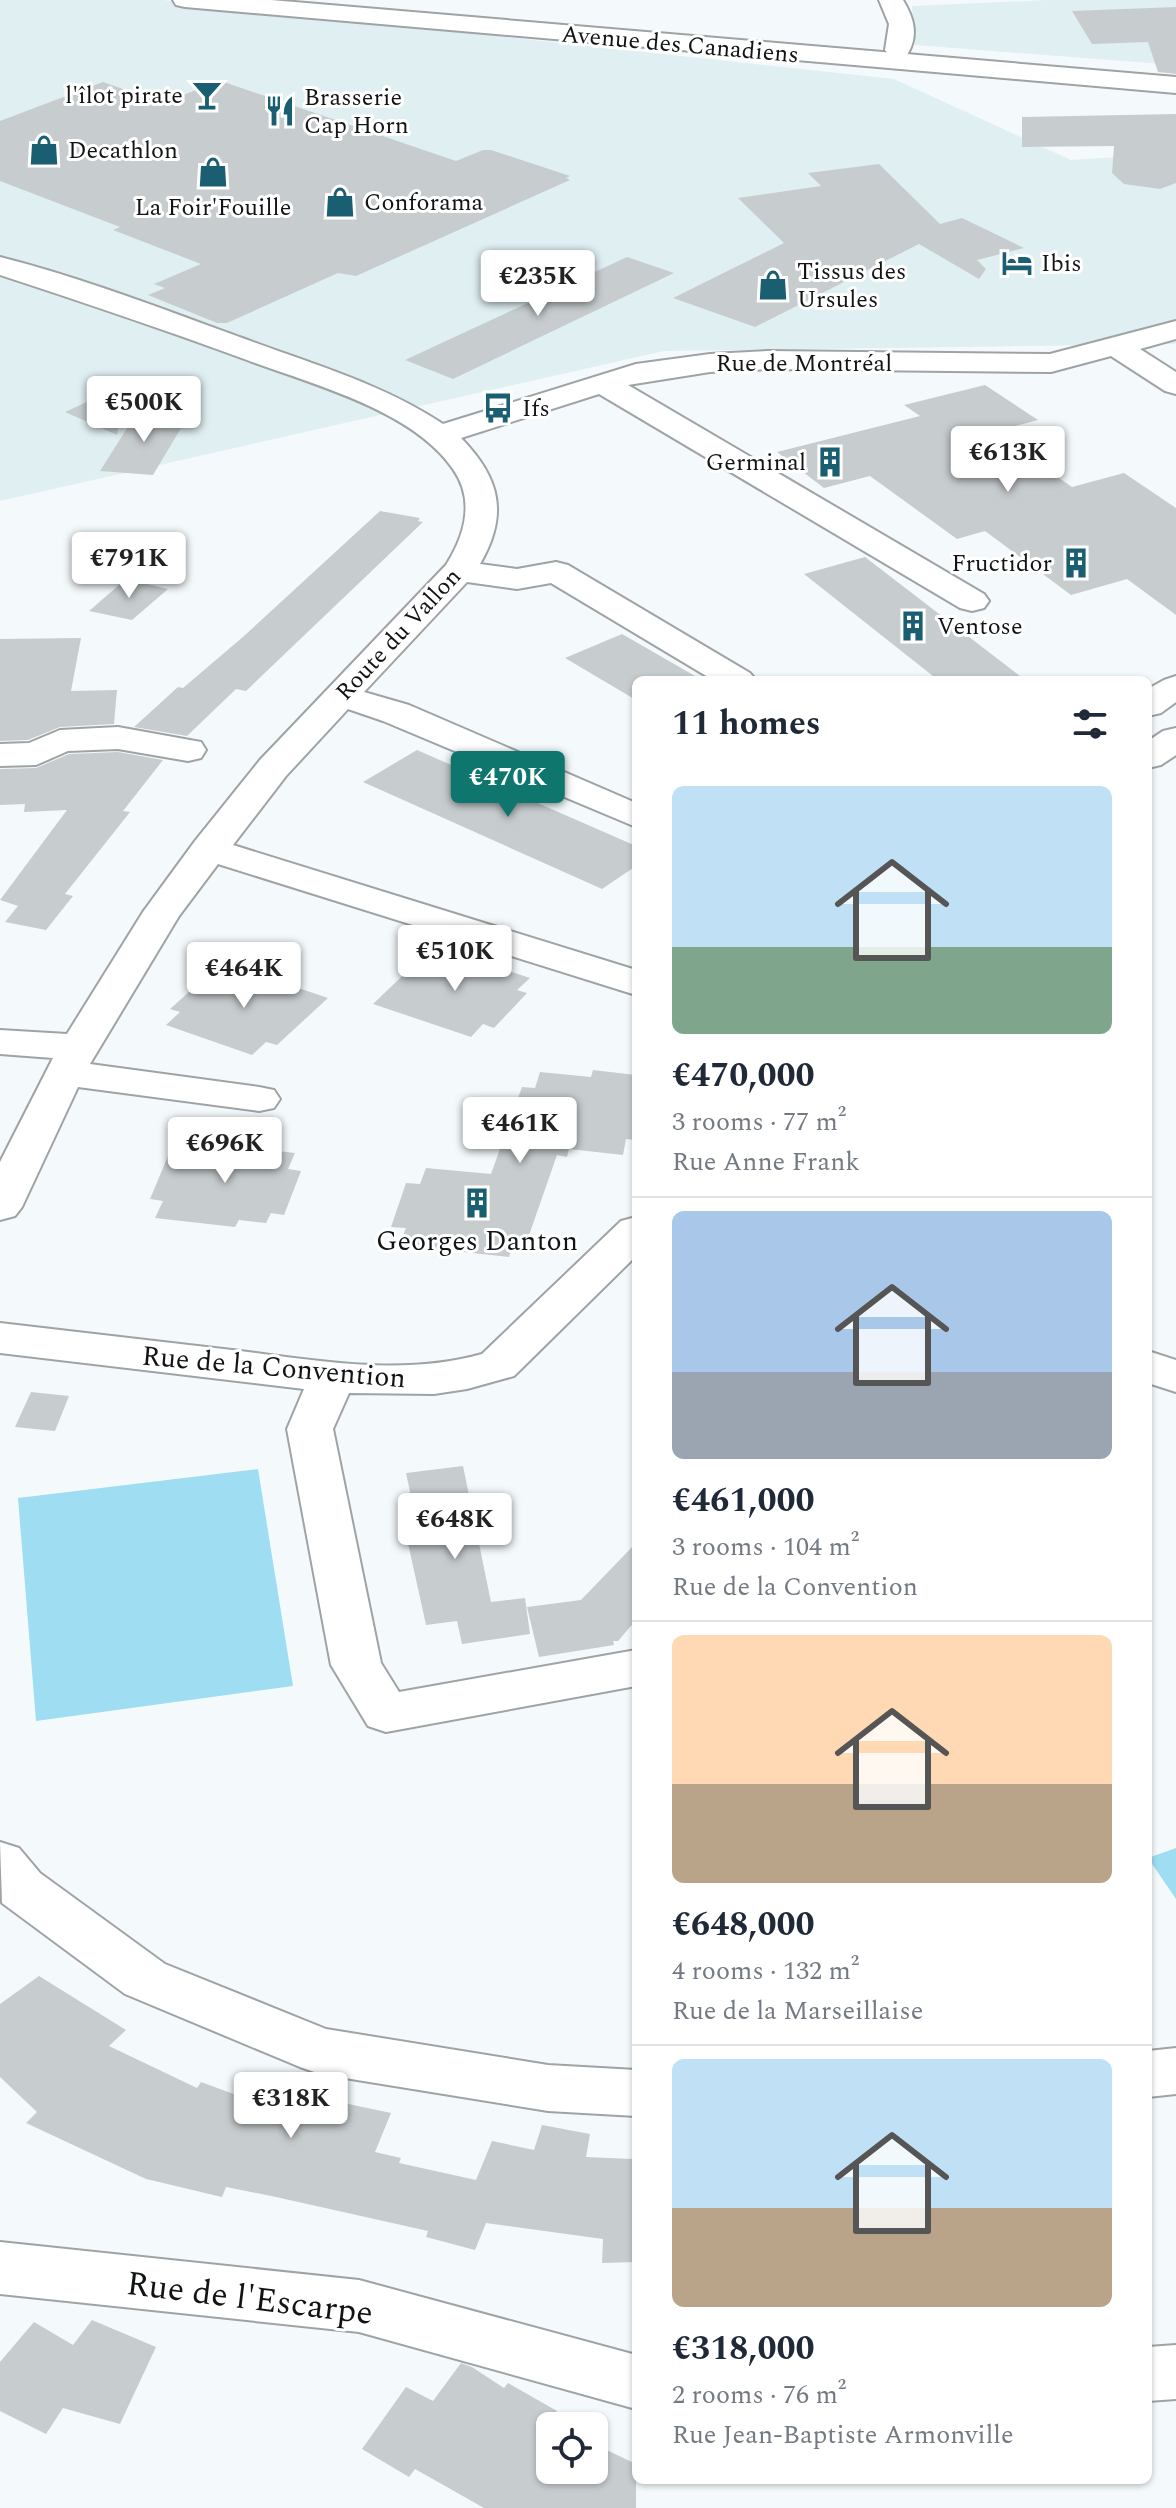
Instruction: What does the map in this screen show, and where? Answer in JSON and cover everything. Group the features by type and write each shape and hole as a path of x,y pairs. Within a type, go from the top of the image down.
{"street":[{"name":"Avenue des Canadiens","path":"185,0 1176,85"},
{"name":"Avenue des Canadiens","path":"299,0 1176,73"},
{"path":"891,0 901,15 903,36 898,50"},
{"name":"Route du Vallon","path":"0,266 104,298 357,391 439,435 463,460 477,482 482,506 475,546 459,571 273,768 162,912 72,1060 0,1207"},
{"name":"Rue de Montréal","path":"439,435 636,373 710,363 768,360 1013,365 1051,363 1176,330"},
{"path":"1116,346 1176,385"},
{"path":"603,384 972,601"},
{"path":"459,571 517,579 556,572 731,676"},
{"path":"1152,702 1176,687"},
{"path":"341,696 361,699 439,730 632,814"},
{"path":"1152,707 1176,720"},
{"path":"0,755 36,754 60,741 118,738 188,750"},
{"path":"1152,754 1176,739"},
{"path":"208,849 632,982"},
{"path":"0,1042 259,1099"},
{"name":"Rue de la Convention","path":"0,1338 333,1376 430,1379 472,1375 498,1365 632,1235"},
{"path":"1152,1368 1176,1377"},
{"path":"333,1376 310,1429 356,1665 386,1713 632,1669"},
{"path":"0,1862 21,1888 145,1979 320,2051 548,2088 632,2093"},
{"path":"1152,2074 1176,2071"},
{"name":"Rue de l'Escarpe","path":"0,2268 359,2306 632,2381"},
{"path":"1152,2374 1176,2372"}],"shaded area":[{"path":"0,0 163,0 894,79 1071,160 1176,153 1176,344 664,351 0,501"},
{"path":"1047,0 1176,0 1176,65 915,45 912,6"},
{"path":"258,1469 293,1686 36,1721 18,1498"},
{"path":"1176,1848 1176,1899 1152,1864 1152,1857"}],"building":[{"path":"1176,7 1176,74 1158,72 1148,42 1092,44 1072,11"},
{"path":"103,82 163,103 216,82 224,82 456,161 491,150 570,176 566,178 570,180 356,276 338,273 227,323 217,323 148,295 165,288 154,284 201,264 113,230 120,227 0,181 0,121"},
{"path":"1176,114 1176,183 1160,189 1124,184 1112,173 1114,146 1022,147 1022,117"},
{"path":"879,164 940,224 962,218 1024,248 977,260 986,269 979,279 919,244 755,327 673,298 784,243 738,198 821,186 808,173"},
{"path":"627,257 674,273 453,379 405,360"},
{"path":"985,385 1038,420 993,432 1072,487 1124,473 1176,508 1176,615 1127,579 1071,595 985,531 957,539 870,476 824,488 777,452 920,416 904,405"},
{"path":"104,394 123,402 117,435 65,412"},
{"path":"138,411 157,418 190,413 153,475 100,471"},
{"path":"380,511 420,518 418,521 423,522 246,691 236,689 187,736 134,727 178,687 183,688 244,636"},
{"name":"Ventose","path":"865,557 1020,676 933,676 804,574"},
{"path":"126,579 168,589 132,620 89,611"},
{"path":"622,634 695,676 632,676 632,698 565,658"},
{"path":"81,638 71,691 117,690 114,724 60,727 28,740 0,741 0,639"},
{"path":"417,750 632,844 632,869 602,889 363,782"},
{"path":"118,752 163,760 123,811 130,812 65,894 73,896 46,930 5,922 18,906 0,900 67,810 24,812 25,804 0,805 0,769 36,768 69,754"},
{"path":"445,950 530,978 517,990 527,993 494,1028 483,1024 471,1037 373,1004 420,959 431,962"},
{"path":"234,966 328,998 277,1045 266,1042 252,1055 166,1025 180,1012 170,1009 208,975 219,979"},
{"path":"593,1070 632,1075 632,1140 626,1139 623,1155 569,1149 567,1157 557,1155 527,1241 514,1240 509,1257 399,1245 406,1228 391,1227 406,1183 420,1184 426,1168 491,1174 522,1087 535,1088 540,1072 591,1077"},
{"path":"189,1141 295,1153 288,1169 301,1171 284,1215 271,1213 266,1223 239,1220 235,1227 155,1218 163,1201 150,1199 168,1156 183,1158"},
{"path":"31,1392 69,1396 55,1431 15,1427"},
{"path":"463,1466 491,1602 525,1598 530,1634 462,1644 457,1621 426,1625 404,1525 417,1524 406,1473"},
{"path":"632,1547 632,1625 618,1641 613,1641 614,1645 539,1657 527,1607 581,1600"},
{"path":"39,1976 126,2030 109,2046 197,2088 201,2082 261,2104 268,2087 391,2113 375,2152 401,2158 399,2163 476,2180 492,2141 534,2150 542,2125 590,2134 586,2157 632,2159 632,2262 602,2263 603,2239 486,2223 475,2250 426,2237 428,2231 276,2197 226,2187 222,2197 146,2179 26,2123 37,2112 0,2077 0,2004"},
{"path":"92,2320 156,2347 120,2424 63,2408 46,2434 0,2411 0,2362 34,2322 73,2345"},
{"path":"461,2363 504,2388 508,2383 557,2411 536,2412 536,2484 608,2484 608,2451 632,2462 636,2508 484,2508 415,2469 409,2477 362,2449 406,2387 433,2401"}],"place":[{"name":"l'îlot pirate","path":"207,95"},
{"name":"Brasserie Cap Horn","path":"280,111"},
{"name":"Decathlon","path":"44,150"},
{"name":"La Foir'Fouille","path":"213,172"},
{"name":"Conforama","path":"340,202"},
{"name":"Ibis","path":"1017,263"},
{"name":"Tissus des Ursules","path":"773,285"},
{"name":"Ifs","path":"498,408"},
{"name":"Germinal","path":"830,462"},
{"name":"Fructidor","path":"1076,563"},
{"name":"Ventose","path":"913,626"},
{"name":"Georges Danton","path":"477,1203"}]}
